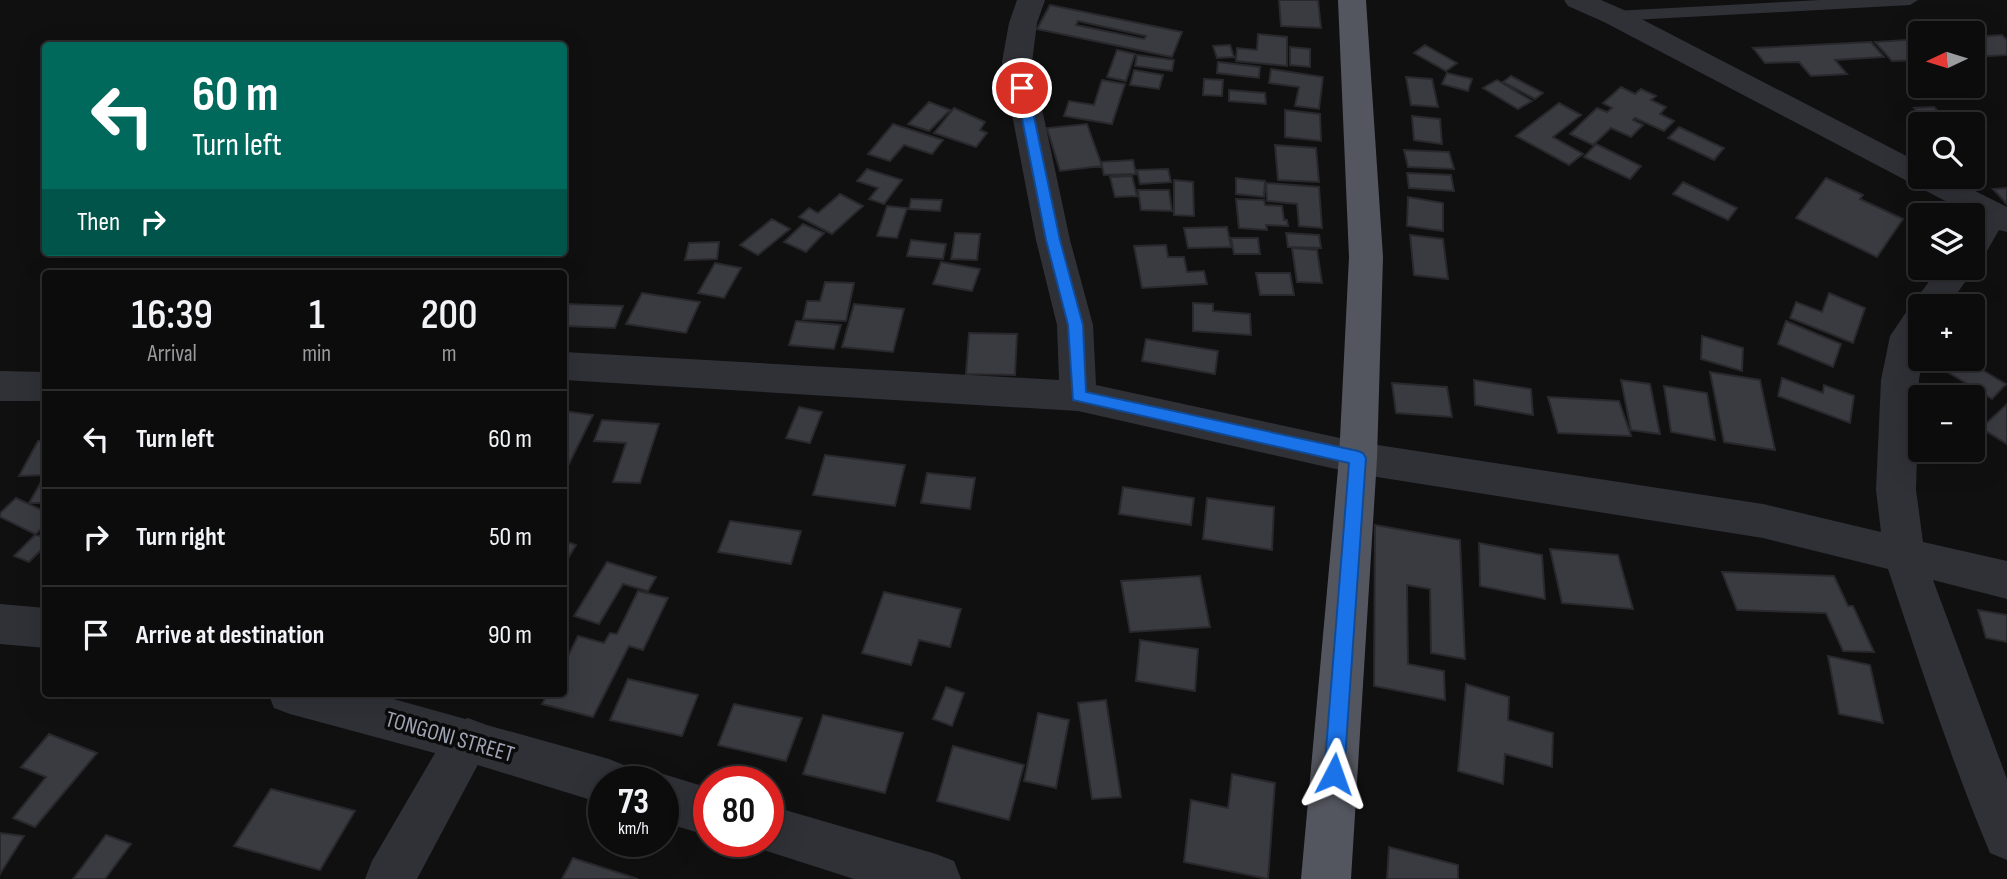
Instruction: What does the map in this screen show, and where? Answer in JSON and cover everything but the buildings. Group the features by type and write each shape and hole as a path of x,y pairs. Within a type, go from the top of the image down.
{"highway":[{"path":"1326,879 1358,458 1366,257 1352,0"}],"street":[{"path":"1031,0 1023,23 1017,62 1053,240 1075,325 1078,396"},
{"path":"1578,0 1614,16 1908,170"},
{"path":"1944,189 1999,218 1985,234"},
{"path":"1938,294 1949,280"},
{"path":"1908,336 1900,380 1896,490 1904,556 1971,749 2007,836"},
{"path":"567,366 1078,396 1358,458 1763,521 2007,580"},
{"path":"2,389 42,386"},
{"path":"0,624 42,628"},
{"name":"TONGONI STREET","path":"305,697 468,740 588,775"},
{"path":"390,879 468,740"},
{"path":"784,834 936,879"}],"lane":[{"path":"1614,16 1910,0"}],"route":[{"path":"1022,88 1053,240 1075,325 1078,396 1358,458 1334,774"}]}
